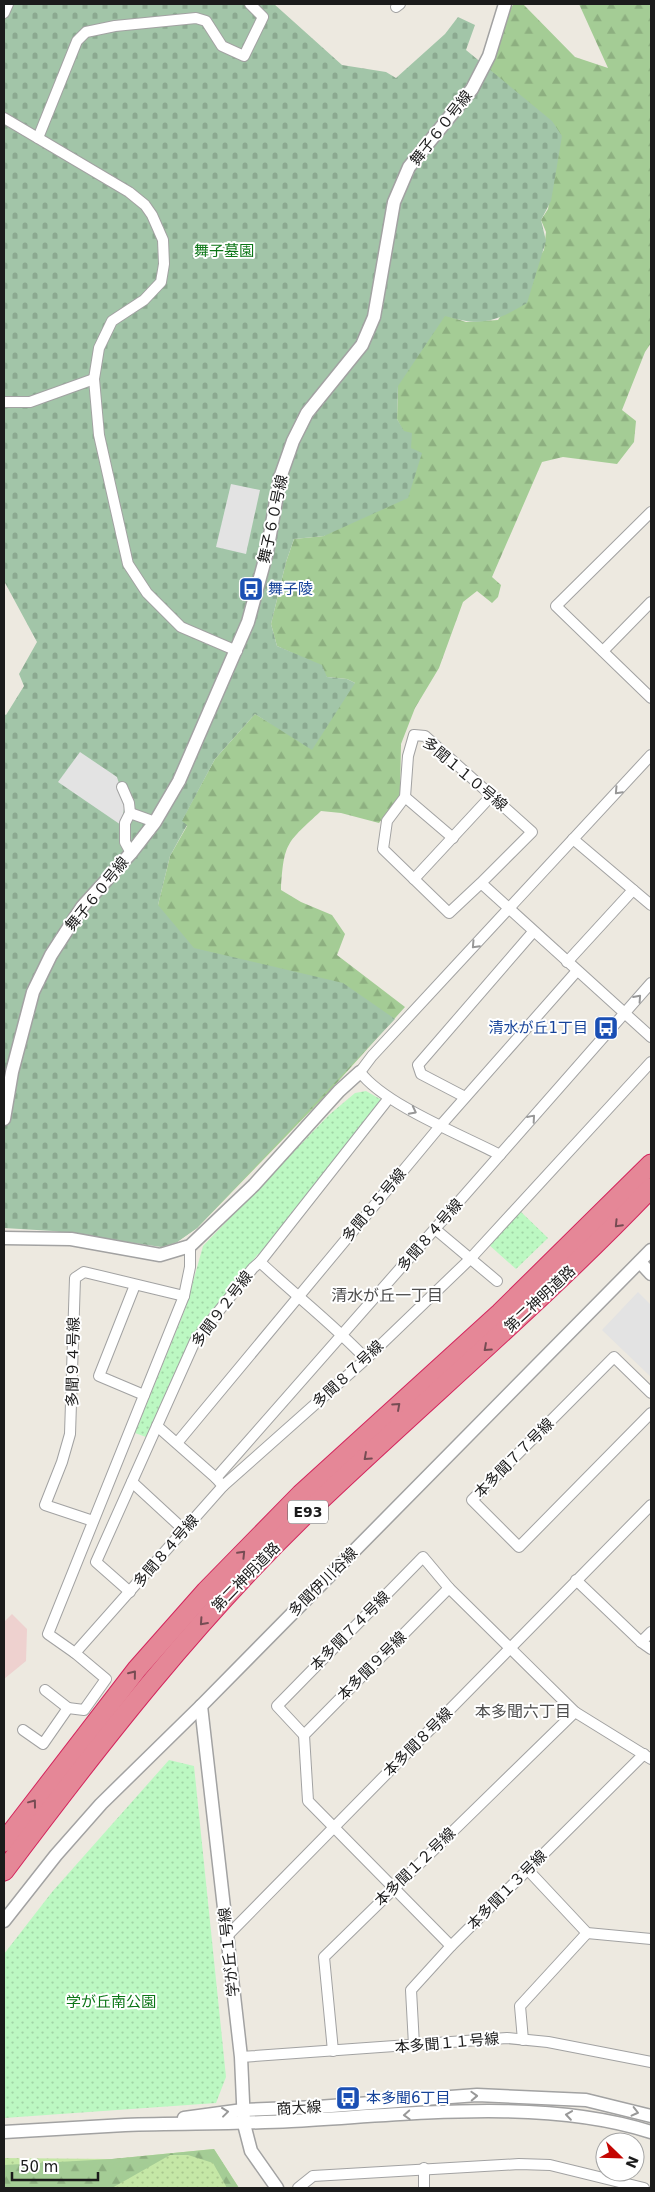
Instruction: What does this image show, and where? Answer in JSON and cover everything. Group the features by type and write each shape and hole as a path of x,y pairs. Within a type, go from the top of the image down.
{"highway":[{"name":"第二神明道路","path":"4,1842 137,1669 206,1591 301,1494 500,1313 651,1164"},
{"name":"第二神明道路","path":"4,1871 150,1681 220,1603 312,1508 528,1310 651,1188"}],"street":[{"path":"4,13 8,4"},
{"path":"38,138 77,41 86,32 115,26 196,18 206,21 222,46 244,56 263,16 250,4"},
{"name":"舞子６０号線","path":"4,1119 12,1072 33,992 50,955 82,907 131,853 155,822 179,781 248,622 267,552 280,478 293,441 307,414 362,345 374,317 394,202 409,167 472,90 489,56 505,4"},
{"path":"4,118 129,192 145,205 163,240 164,264 161,282 144,300 112,321 99,348 94,379 99,435 128,564 147,593 181,627 237,651"},
{"path":"4,402 30,402 94,379"},
{"path":"651,512 556,606 651,698"},
{"path":"603,651 651,602"},
{"name":"多聞１１０号線","path":"406,797 408,756 414,735 425,736 532,832 481,883"},
{"path":"4,1238 7,1236 71,1239 160,1255 190,1246 254,1185 651,755"},
{"path":"122,787 129,803 130,813 125,824 125,842 131,853"},
{"path":"414,879 492,795"},
{"path":"453,838 406,797 388,821 383,849 449,912 481,883 576,972 651,1037"},
{"path":"130,813 155,822"},
{"path":"573,839 651,905"},
{"path":"567,962 633,890"},
{"path":"465,1097 421,1074 418,1065 532,932"},
{"name":"多聞８５号線","path":"177,1443 441,1125 576,972"},
{"name":"多聞８４号線","path":"216,1478 651,983"},
{"name":"多聞８７号線","path":"223,1486 366,1359 470,1259 651,1062"},
{"path":"360,1072 368,1082 389,1098 500,1155"},
{"name":"多聞９２号線","path":"130,1592 96,1562 195,1341 253,1268 260,1262 389,1098"},
{"path":"435,1229 497,1281"},
{"path":"45,1690 68,1708 84,1710 106,1679 75,1653 48,1634 184,1296 190,1267 190,1246"},
{"name":"多聞伊川谷線","path":"4,1921 56,1855 101,1804 201,1706 651,1250"},
{"path":"260,1262 297,1297 342,1334 366,1359"},
{"path":"640,1262 651,1274"},
{"name":"多聞９４号線","path":"93,1521 45,1505 62,1462 70,1434 74,1278 84,1272 184,1296"},
{"path":"135,1285 99,1376 144,1395"},
{"name":"本多聞７７号線","path":"651,1393 614,1357 472,1500 519,1547 651,1413"},
{"path":"157,1426 223,1486"},
{"path":"132,1482 184,1530"},
{"name":"多聞８４号線","path":"75,1653 223,1486"},
{"name":"本多聞８号線","path":"227,1936 334,1826 512,1649 576,1580 651,1505"},
{"name":"本多聞７４号線","path":"304,1735 277,1706 423,1557 449,1588"},
{"path":"576,1580 641,1642 651,1648"},
{"path":"449,1588 575,1712 647,1756"},
{"name":"本多聞９号線","path":"304,1735 449,1588"},
{"path":"641,1642 651,1632"},
{"name":"学が丘１号線","path":"201,1706 240,2058 244,2124 251,2151 277,2188"},
{"path":"23,1730 42,1744 68,1708"},
{"name":"本多聞１２号線","path":"333,2051 324,1957 575,1712"},
{"path":"304,1735 308,1802 334,1826 451,1946"},
{"name":"本多聞１３号線","path":"414,2046 411,1990 451,1946 647,1756"},
{"path":"528,1870 587,1933 651,1939"},
{"path":"523,2040 520,2006 587,1933"},
{"name":"本多聞１１号線","path":"240,2058 507,2038 651,2062"},
{"name":"商大線","path":"124,2125 243,2110 477,2096 586,2100 651,2116"},
{"name":"商大線","path":"4,2132 124,2125 244,2124 431,2114 541,2111 624,2123 651,2132"},
{"path":"298,2188 313,2176 424,2168 519,2164 550,2165 595,2175"},
{"path":"424,2168 424,2188"},
{"path":"623,2182 644,2188"}],"shaded area":[{"path":"231,484 260,490 246,554 216,547"},
{"path":"80,752 117,777 125,803 121,825 58,782"},
{"path":"638,1292 651,1305 651,1377 602,1330"},
{"path":"12,1614 27,1629 26,1661 4,1679 4,1622"}],"green space":[{"name":"舞子墓園","path":"4,4 274,4 342,65 386,72 396,78 445,34 458,17 475,25 466,50 552,121 562,136 551,201 541,220 546,241 527,303 506,315 488,321 469,321 445,316 398,386 397,419 404,431 412,433 411,448 422,453 408,498 324,536 294,539 286,562 271,624 277,646 322,665 327,677 347,679 355,683 312,750 255,714 215,759 182,821 187,825 170,856 158,905 194,948 343,983 395,1019 197,1228 177,1242 161,1247 53,1231 4,1228 4,714 6,715 24,686 19,674 37,642 4,581"},
{"path":"514,4 523,4 575,57 608,68 579,4 651,4 651,343 645,352 622,410 636,421 634,442 617,464 563,457 542,462 492,577 501,585 498,597 492,603 477,591 463,602 439,668 415,708 401,744 400,795 379,823 341,813 321,811 289,844 284,861 281,890 301,902 332,915 345,934 337,955 405,1007 325,1096 197,1228 177,1242 161,1247 158,905 170,856 187,826 181,822 215,759 255,714 272,724 355,683 347,679 327,677 299,656 277,646 271,624 286,562 294,539 324,536 411,448 397,419 398,387 373,379 445,315 466,322 498,320 544,250 546,232 541,220 548,209 553,180 454,169 506,14"},
{"path":"366,1091 382,1100 261,1255 258,1254 196,1333 146,1437 135,1433 186,1307 203,1246 329,1115 355,1093"},
{"path":"520,1211 548,1238 516,1269 488,1244"},
{"name":"学が丘南公園","path":"169,1760 194,1766 226,2077 216,2103 4,2118 4,1954 52,1892"},
{"path":"214,2149 239,2188 4,2188 4,2158 112,2159"},
{"path":"214,2149 239,2188 227,2188 213,2163 188,2155 170,2155 112,2188 4,2188 4,2165 112,2159"}],"place":[{"name":"舞子陵","path":"251,589"},
{"name":"清水が丘1丁目","path":"606,1028"},
{"name":"本多聞6丁目","path":"348,2098"}],"district":[{"name":"清水が丘一丁目","path":"387,1295"},
{"name":"本多聞六丁目","path":"523,1711"}]}
